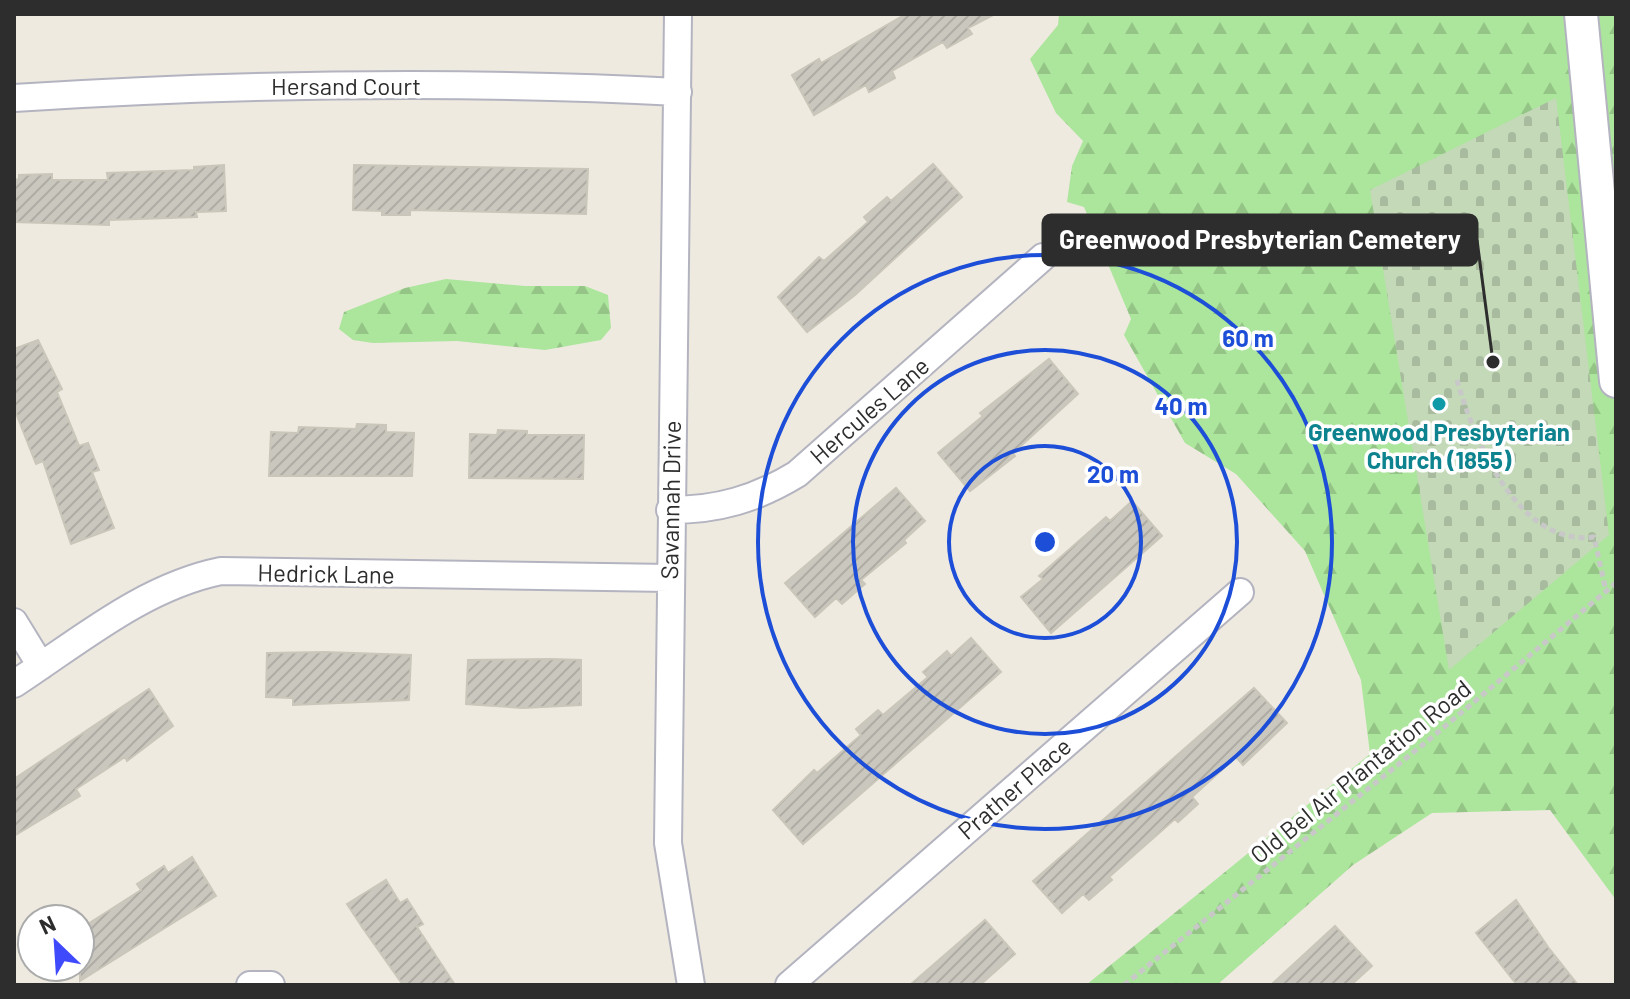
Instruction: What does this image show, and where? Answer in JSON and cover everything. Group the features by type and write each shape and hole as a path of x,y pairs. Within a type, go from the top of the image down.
{"street":[{"name":"Savannah Drive","path":"678,14 668,843 691,985"},
{"path":"1581,14 1616,381"},
{"name":"Hersand Court","path":"14,98 201,87 358,83 554,85 678,92"},
{"name":"Hercules Lane","path":"670,510 701,510 738,503 772,489 797,474 1043,257"},
{"name":"Hedrick Lane","path":"14,684 153,593 186,579 221,571 669,578"},
{"name":"Prather Place","path":"789,985 1240,592"},
{"path":"14,622 41,666"},
{"path":"250,985 271,985"}],"path":[{"path":"1457,380 1475,434 1514,500 1559,533 1575,540 1594,537 1606,591"},
{"name":"Old Bel Air Plantation Road","path":"1124,985 1425,743 1616,583"}],"green space":[{"path":"1059,14 1616,14 1616,900 1550,810 1432,813 1353,865 1217,985 1086,985 1370,754 1361,680 1305,551 1236,474 1185,443 1124,335 1131,319 1084,207 1067,202 1072,166 1083,141 1056,113 1030,59 1058,25"},
{"path":"1556,98 1609,535 1449,670 1370,190"},
{"path":"446,279 525,286 585,286 608,295 611,328 601,340 545,350 457,341 373,343 353,340 339,329 344,312 405,288"}],"building":[{"path":"906,14 995,14 968,28 972,34 947,48 943,42 892,71 895,78 869,92 866,85 814,115 792,75 819,59 821,63"},
{"path":"933,164 962,197 855,295 807,332 778,297 819,257 824,261 868,222 864,217 887,197 891,201"},
{"path":"224,165 226,211 196,212 197,217 109,220 109,225 14,222 14,180 19,179 19,175 52,174 52,180 108,180 107,173 194,170 194,167"},
{"path":"354,165 588,169 586,214 410,210 410,215 382,215 382,211 353,210"},
{"path":"38,340 62,389 57,392 79,446 88,443 99,470 92,472 114,528 71,544 43,461 36,464 14,408 14,349"},
{"path":"1049,359 1078,394 1013,453 1015,456 970,491 938,453 983,416 980,413"},
{"path":"357,424 386,425 386,432 414,433 412,476 269,476 271,432 298,433 299,427 356,429"},
{"path":"498,430 527,431 527,435 584,435 583,479 469,478 470,434 497,435"},
{"path":"896,488 925,521 904,540 906,543 861,580 865,584 842,604 836,598 815,617 785,583"},
{"path":"1132,501 1162,536 1051,633 1021,597 1043,579 1039,576 1106,517 1110,521"},
{"path":"971,638 1001,672 803,844 773,810 814,770 817,773 861,735 856,729 878,710 883,715 928,677 923,672 947,651 951,656"},
{"path":"267,653 411,655 409,700 293,705 293,698 266,697"},
{"path":"468,660 581,660 581,705 523,708 466,704"},
{"path":"1254,688 1287,723 1243,765 1236,757 1192,797 1198,804 1178,822 1175,819 1109,877 1112,880 1089,900 1083,894 1062,913 1033,881"},
{"path":"149,689 173,726 127,761 125,757 76,789 80,796 14,836 14,779"},
{"path":"192,857 216,896 96,971 96,919 141,890 137,884 164,866 168,873"},
{"path":"386,880 400,903 407,899 423,924 417,927 455,985 403,985 362,927 347,904"},
{"path":"1516,900 1578,985 1517,985 1476,933"},
{"path":"985,920 1015,954 980,985 910,985"},
{"path":"1335,926 1372,966 1351,985 1271,985"}],"place":[{"name":"Greenwood Presbyterian Cemetery","path":"1493,362"},
{"name":"Greenwood Presbyterian Church (1855)","path":"1439,404"}]}
